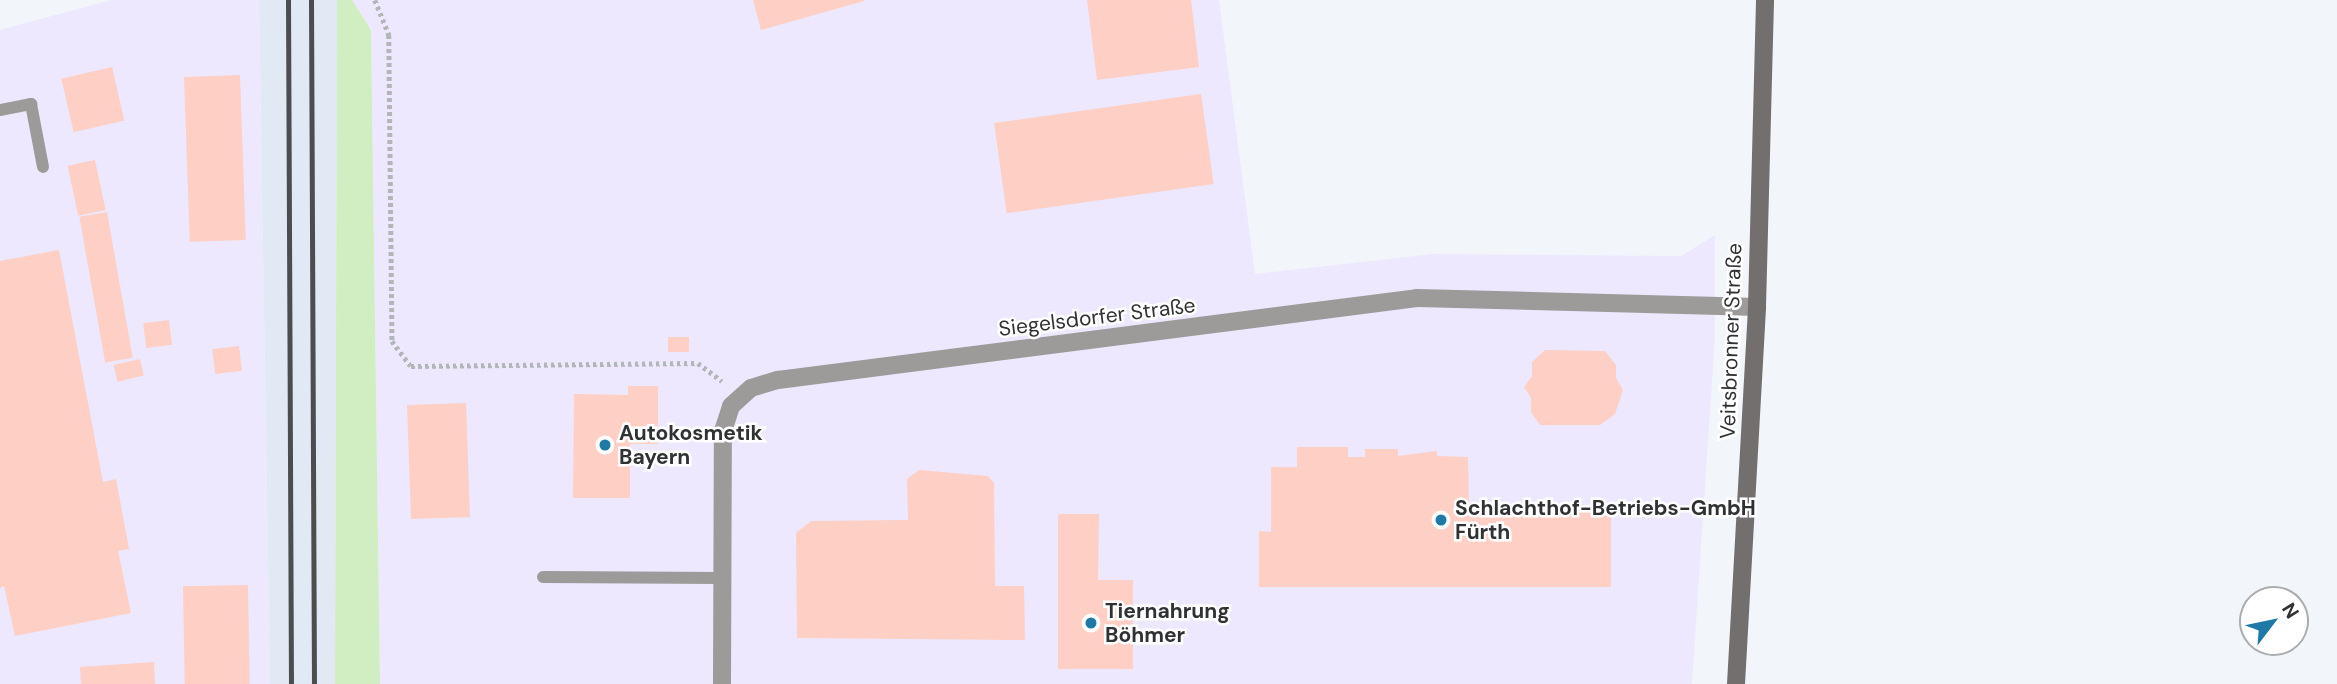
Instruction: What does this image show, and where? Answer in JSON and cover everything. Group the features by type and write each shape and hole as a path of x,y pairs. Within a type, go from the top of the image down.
{"street":[{"name":"Veitsbronner Straße","path":"1736,684 1757,307 1765,0"},
{"name":"Siegelsdorfer Straße","path":"740,394 778,380 1417,298 1757,307"},
{"path":"722,684 723,431 740,394"}],"lane":[{"path":"0,110 31,104 43,167"},
{"path":"543,577 722,578"}],"path":[{"path":"375,0 389,35 392,341 411,366 698,363 740,394"}],"shaded area":[{"path":"111,0 259,0 270,684 0,684 0,30"},
{"path":"259,0 337,0 335,684 270,684"},
{"path":"352,0 1219,0 1255,274 1433,254 1681,256 1715,235 1715,336 1692,684 380,684 371,30"}],"green space":[{"path":"337,0 352,0 371,30 380,684 335,684"}],"building":[{"path":"753,0 864,0 864,1 761,30"},
{"path":"1087,0 1191,0 1199,67 1097,80"},
{"path":"112,67 124,121 74,132 61,79"},
{"path":"240,75 246,240 190,242 184,77"},
{"path":"1201,94 1214,184 1007,213 994,123"},
{"path":"95,160 106,210 78,216 68,166"},
{"path":"107,212 133,358 105,363 79,217"},
{"path":"59,250 103,482 116,479 129,549 118,551 131,613 15,636 4,586 0,588 0,261"},
{"path":"169,320 172,345 146,348 143,323"},
{"path":"668,337 689,337 689,352 668,352"},
{"path":"239,346 242,371 215,374 212,349"},
{"path":"1545,350 1605,351 1616,365 1616,378 1623,390 1615,414 1600,425 1540,425 1531,412 1531,398 1524,387 1532,376 1532,362"},
{"path":"140,359 144,376 118,382 114,365"},
{"path":"628,386 658,386 658,444 630,444 630,498 573,498 574,394 628,395"},
{"path":"466,403 470,517 411,519 407,405"},
{"name":"Schlachthof-Betriebs-GmbH Fürth","path":"1297,447 1348,447 1348,457 1365,457 1365,449 1398,449 1398,456 1437,451 1437,456 1468,457 1469,509 1611,509 1611,587 1259,587 1259,531 1271,532 1271,467 1297,467"},
{"path":"919,470 988,476 994,483 995,586 1024,586 1025,640 797,638 796,533 811,521 908,520 907,479"},
{"path":"1058,514 1099,514 1098,580 1133,580 1133,669 1058,669"},
{"path":"248,585 250,684 185,684 183,586"},
{"path":"154,662 155,684 81,684 80,667"}],"railway":[{"path":"288,0 291,684"},
{"path":"311,0 314,684"}],"place":[{"name":"Autokosmetik Bayern","path":"605,445"},
{"name":"Schlachthof-Betriebs-GmbH Fürth","path":"1441,520"},
{"name":"Tiernahrung Böhmer","path":"1091,623"}]}
